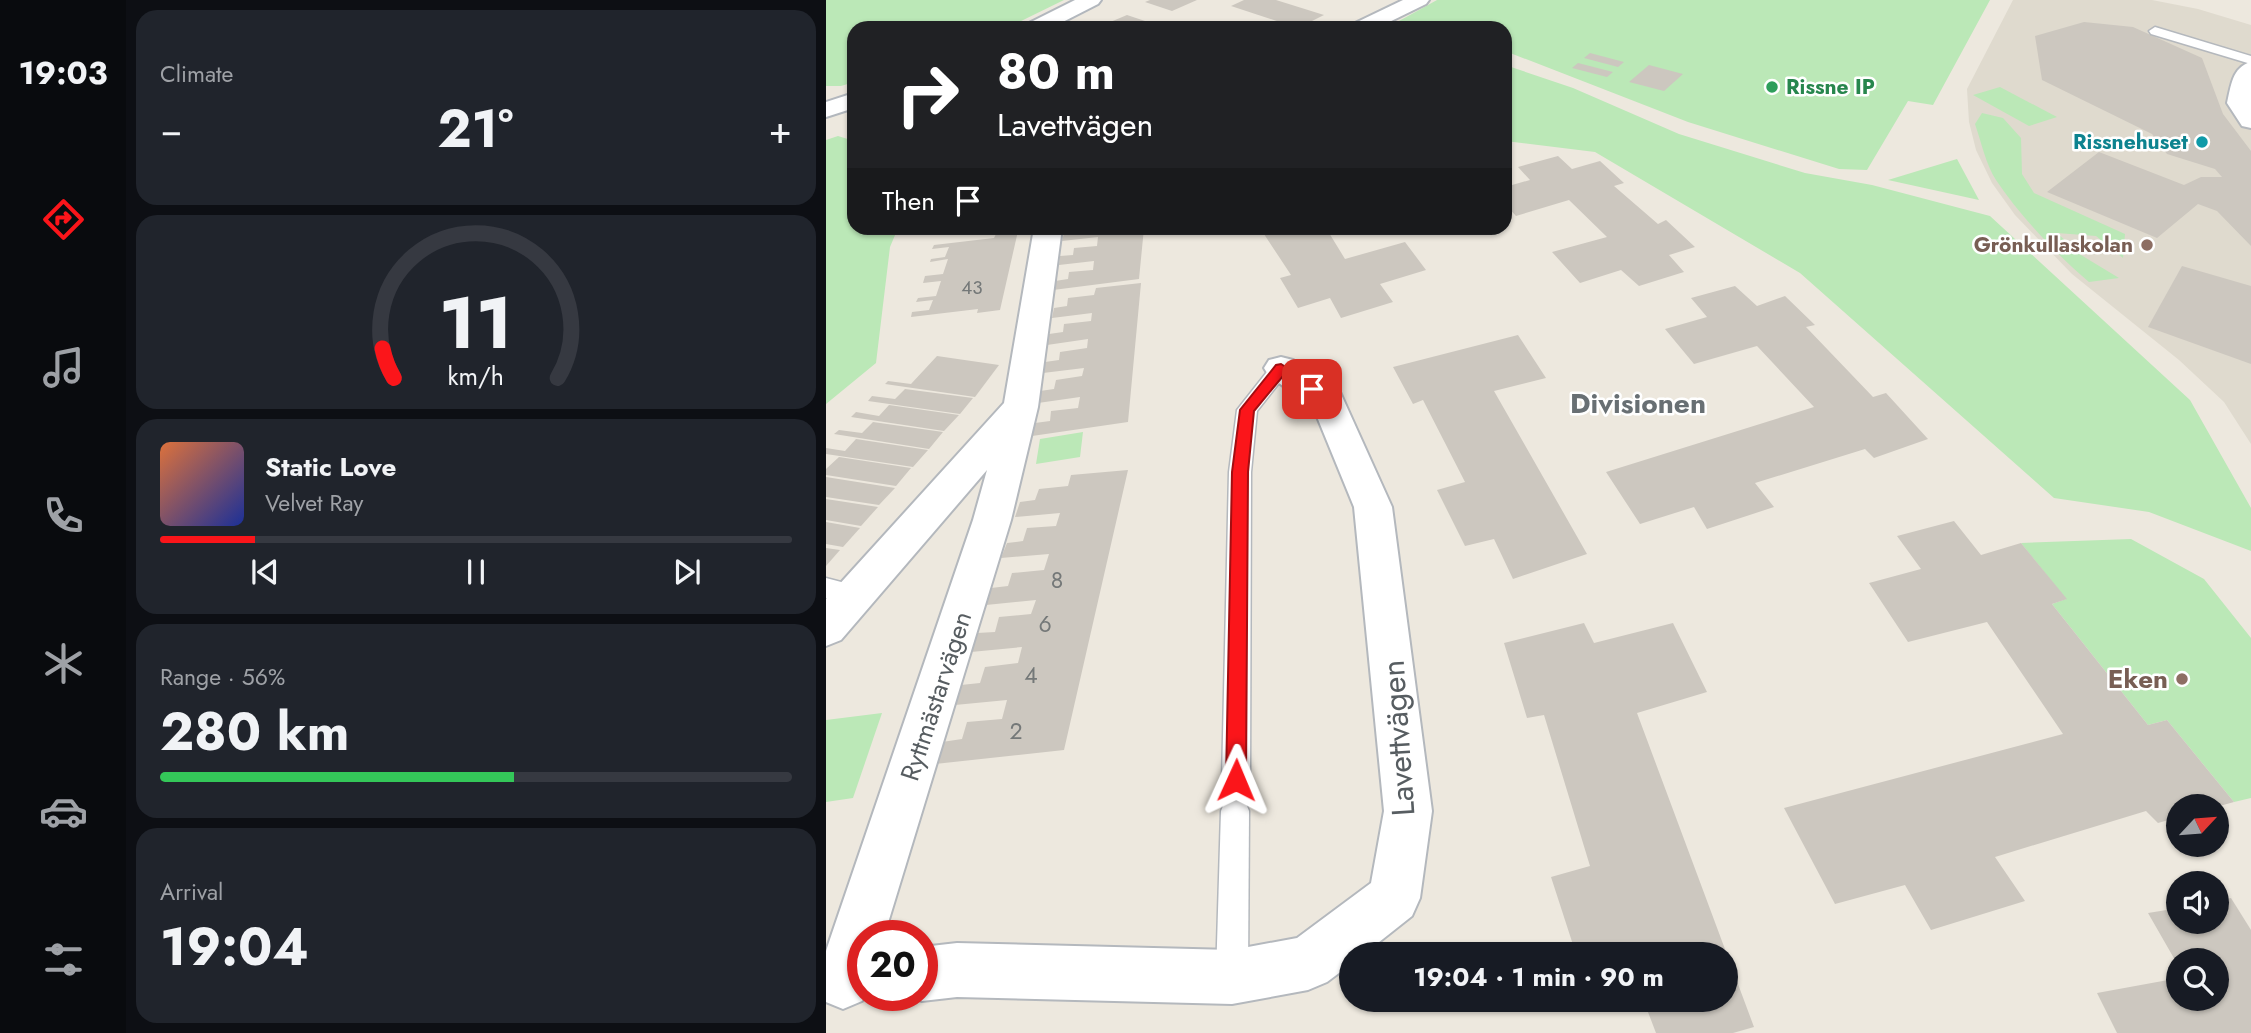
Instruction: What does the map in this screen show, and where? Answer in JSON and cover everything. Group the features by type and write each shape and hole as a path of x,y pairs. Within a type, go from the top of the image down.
{"street":[{"path":"1048,21 1091,0"},
{"path":"1376,21 1419,0"},
{"path":"1363,3 1394,13"},
{"path":"2251,69 2245,75 2239,103 2251,121"},
{"name":"Ryttmästarvägen","path":"844,983 992,520 1021,407 1047,235"},
{"name":"Lavettvägen","path":"938,972 957,970 1232,977 1308,963 1394,898 1408,811 1373,507 1328,400 1281,368"},
{"path":"826,628 840,592 1021,407"}],"lane":[{"path":"2155,31 2251,60"},
{"path":"1236,780 1240,472 1247,410 1281,368"},
{"path":"1232,977 1236,811"}],"shaded area":[{"name":"Grönkullaskolan","path":"2013,0 2152,0 2198,9 2251,25 2251,444 2224,402 2179,360 2072,274 2015,215 1992,183 1976,150 1969,122 1967,89"}],"green space":[{"path":"826,0 1064,0 1021,21 847,21 847,84 826,86"},
{"name":"Rissne IP","path":"1437,0 1990,0 1933,105 1908,101 1867,170 1839,169 1688,122 1512,54 1512,21 1399,21"},
{"path":"1512,67 1573,88 1679,134 1805,173 1872,185 1990,216 2190,400 2251,508 2251,551 2149,512 2054,498 1800,273 1595,152 1512,142"},
{"path":"2000,87 2057,117 2029,126 1973,95"},
{"path":"1982,113 2003,118 2021,138 2022,174 2034,193 2125,234 2123,258 2096,236 2057,233 2081,255 2119,278 2089,282 2064,260 2016,207 1992,174 1975,124"},
{"path":"838,136 847,139 847,235 895,235 890,247 876,363 826,404 826,140"},
{"path":"1957,159 1979,200 1888,180"},
{"path":"1083,432 1080,457 1036,464 1040,439"},
{"name":"Eken","path":"2131,539 2204,579 2251,638 2251,798 2234,802 2167,720 2148,725 2052,604 2066,599 2021,543"},
{"path":"882,713 853,798 826,802 826,720"}],"building":[{"path":"1197,0 1172,11 1145,2"},
{"path":"1244,0 1276,0 1324,15 1312,21 1277,21 1231,6"},
{"path":"1127,15 1145,21 1113,21"},
{"name":"Rissnehuset","path":"2084,22 2133,27 2202,58 2223,114 2251,151 2251,246 2217,211 2198,204 2157,238 2047,192 2099,152 2184,185 2201,177 2222,177 2215,169 2167,154 2152,134 2042,80 2035,36"},
{"path":"1590,53 1624,62 1618,67 1584,58"},
{"path":"1578,63 1613,72 1607,77 1572,68"},
{"path":"1649,65 1683,74 1664,91 1629,82"},
{"path":"1558,156 1572,169 1600,161 1624,183 1614,186 1658,224 1666,220 1695,247 1669,255 1684,272 1639,286 1621,270 1580,283 1552,252 1607,237 1569,200 1516,216 1512,212 1512,185 1530,180 1518,167"},
{"path":"996,235 1017,235 1000,310 977,313 978,309 911,317 912,312 929,310 933,300 916,302 918,298 936,296 941,281 923,283 925,276 943,274 948,259 930,262 931,259 945,257 949,247 932,249 934,245 994,238"},
{"path":"1064,235 1143,235 1139,279 1053,290 1055,281 1068,279 1069,272 1093,270 1094,261 1059,265 1060,256 1073,255 1074,248 1097,246 1098,237 1062,241"},
{"path":"1265,235 1330,235 1345,259 1405,242 1426,270 1380,284 1393,302 1341,318 1330,298 1298,308 1280,278 1291,275"},
{"path":"2182,266 2251,286 2251,364 2148,327"},
{"path":"1141,283 1128,422 1032,436 1035,423 1050,421 1051,411 1078,408 1080,397 1038,403 1040,391 1054,389 1056,380 1082,376 1084,368 1043,373 1045,362 1059,360 1060,352 1087,348 1088,339 1047,345 1049,334 1063,332 1064,324 1091,321 1092,313 1052,318 1054,308 1067,306 1068,298 1094,295 1096,288"},
{"path":"1735,286 1757,306 1785,296 1815,325 1806,327 1873,397 1886,393 1928,439 1874,458 1865,449 1755,483 1774,507 1707,529 1694,507 1640,524 1606,472 1814,407 1757,346 1694,364 1665,329 1707,317 1691,298"},
{"path":"1518,335 1546,378 1494,391 1587,554 1513,579 1494,539 1465,546 1437,490 1465,482 1423,400 1413,404 1393,367"},
{"path":"937,356 999,365 975,397 885,384 888,381 911,384"},
{"path":"905,389 973,398 960,414 868,401 872,396 895,399"},
{"path":"889,405 959,415 944,431 851,417 856,412 879,416"},
{"path":"873,422 943,432 929,449 834,434 839,430 862,433"},
{"path":"856,439 928,450 913,467 826,454 826,448 845,451"},
{"path":"839,457 911,468 896,486 826,475 826,469"},
{"path":"1128,470 1064,750 935,764 942,742 962,739 967,722 1002,719 1007,700 955,705 961,685 980,683 985,667 1018,663 1022,647 971,652 977,633 995,632 999,617 1031,614 1036,600 986,605 991,588 1008,586 1012,573 1044,570 1049,554 1001,558 1007,543 1023,541 1027,528 1056,526 1060,513 1015,517 1020,502 1035,500 1039,489 1068,486 1071,475"},
{"path":"826,477 895,488 879,505 826,497"},
{"path":"826,499 878,507 861,526 826,520"},
{"path":"1954,521 1981,555 2021,543 2067,599 2052,604 2148,725 2167,720 2227,794 2166,794 2166,821 2158,823 2146,811 1995,857 2025,901 1931,930 1905,885 1835,904 1784,808 2063,734 1987,622 1908,642 1869,583 1921,569 1897,536"},
{"path":"826,522 860,528 843,547 826,544"},
{"path":"826,548 840,550 826,566"},
{"path":"1584,623 1594,643 1673,623 1707,692 1637,713 1722,942 1572,942 1551,877 1590,866 1544,715 1527,718 1504,643"},
{"path":"2229,898 2251,930 2251,1033 2117,1033 2097,993 2166,980 2166,1011 2229,1011 2229,948 2168,948 2148,913 2166,910 2166,934 2229,934"},
{"path":"1738,984 1754,1027 1733,1033 1656,1033 1648,1012 1738,1012"}],"place":[{"name":"Rissne IP","path":"1772,87"},
{"name":"Rissnehuset","path":"2202,142"},
{"name":"Grönkullaskolan","path":"2147,245"},
{"name":"Eken","path":"2182,679"}],"district":[{"name":"Divisionen","path":"1638,403"}],"route":[{"path":"1236,780 1240,472 1247,410 1281,368 1312,389"}]}
